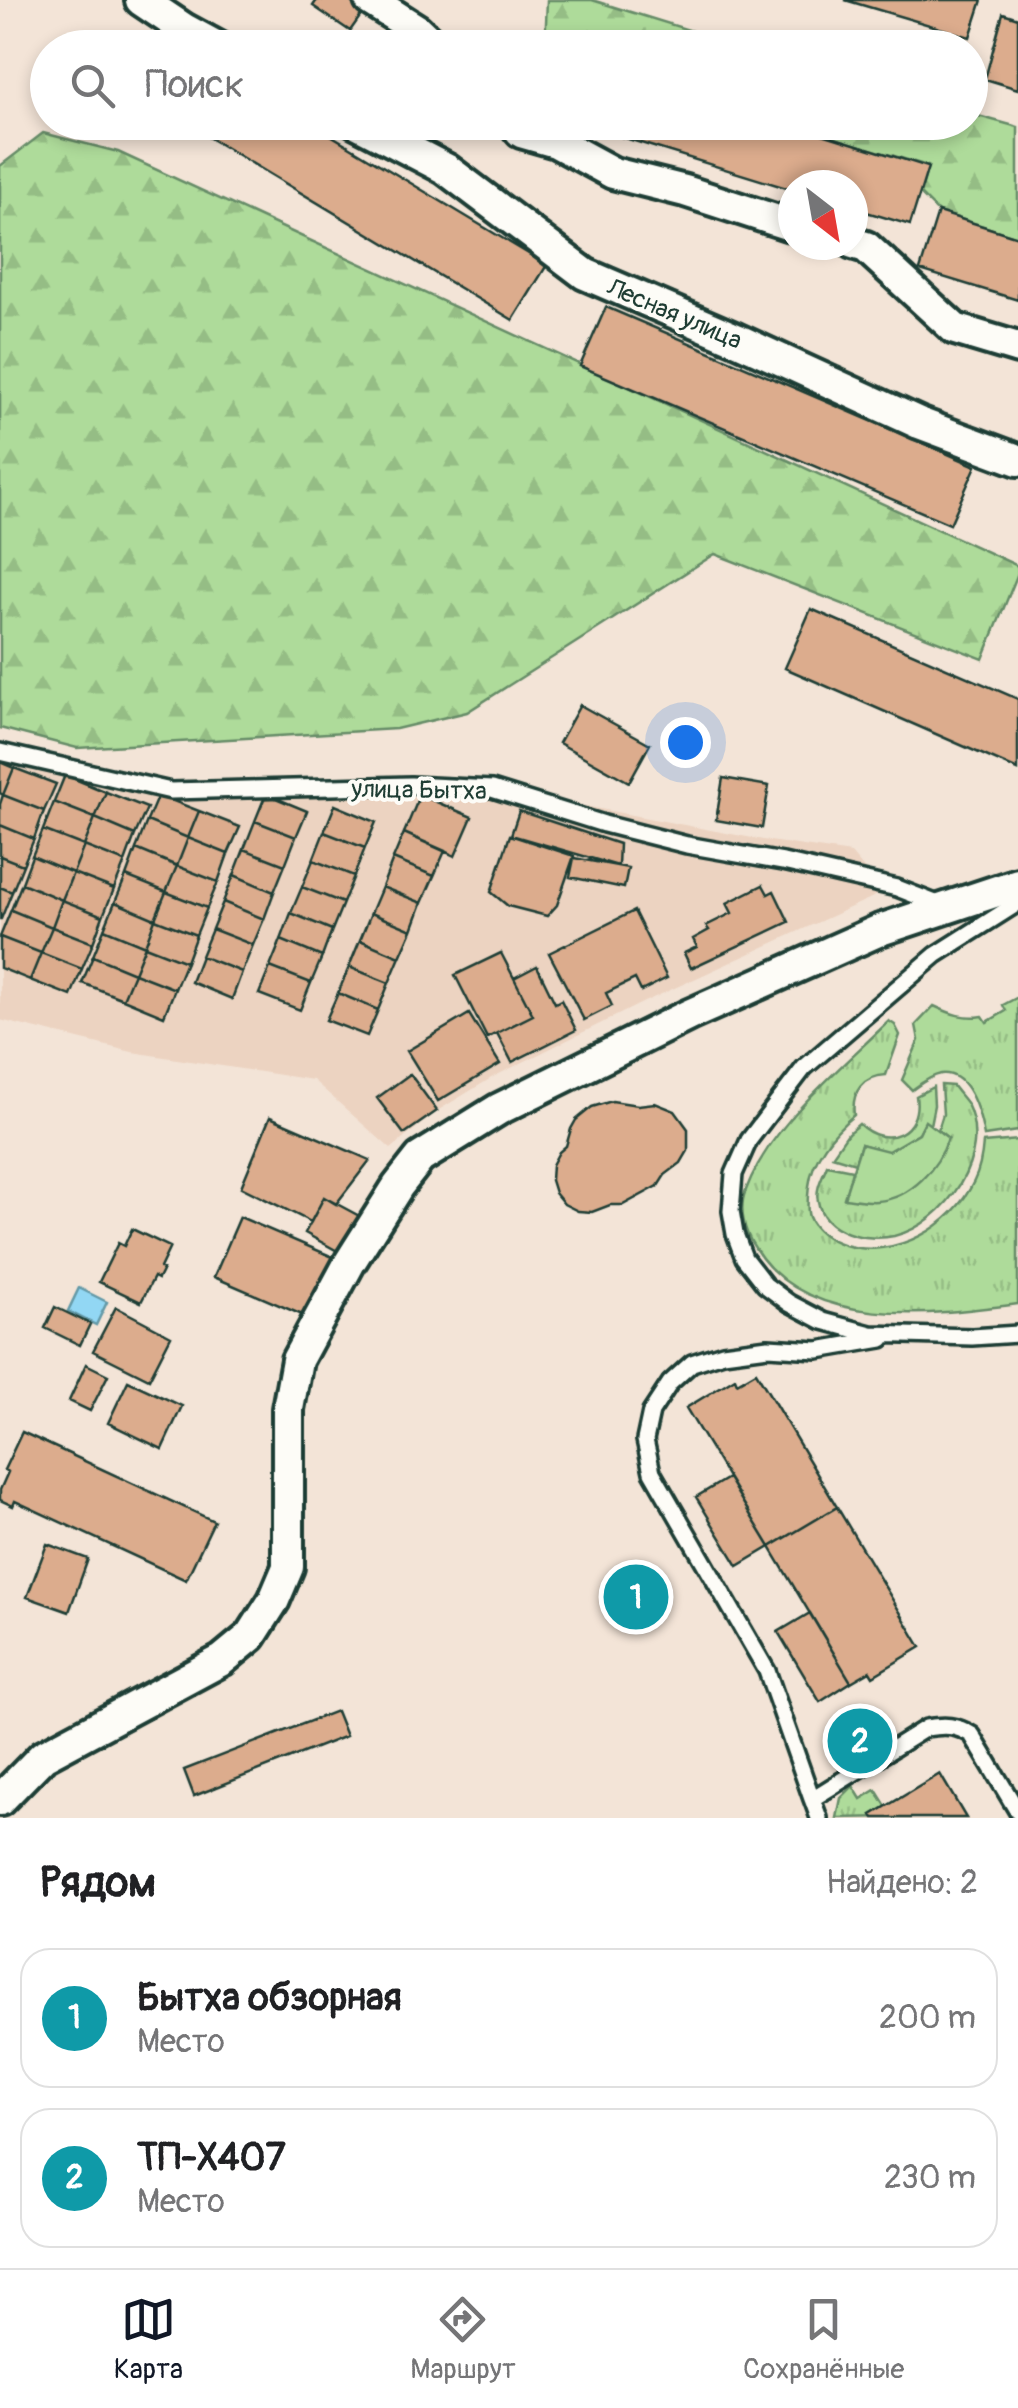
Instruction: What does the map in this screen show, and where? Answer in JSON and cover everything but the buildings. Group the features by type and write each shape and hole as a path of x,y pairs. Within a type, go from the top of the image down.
{"street":[{"path":"141,0 186,30"},
{"path":"370,0 417,30"},
{"name":"Лесная улица","path":"390,140 446,170 585,274 919,423 1018,460"},
{"path":"549,140 613,173 778,221"},
{"path":"868,249 955,329 1018,348"},
{"path":"0,1800 43,1756 222,1660 251,1636 274,1600 288,1566 288,1409 297,1360 350,1262 420,1158 500,1109 689,1014 880,930 1018,884"}],"lane":[{"name":"улица Бытха","path":"0,752 171,791 411,785 492,788 604,824 898,888 946,908"},
{"path":"1018,903 936,955 804,1068 749,1140 734,1174 731,1210 744,1258 765,1285 788,1304 823,1321 871,1334 1018,1334"},
{"path":"819,1818 767,1672 652,1472 644,1440 651,1412 670,1383 692,1363 723,1352 768,1347 818,1350 905,1334"},
{"path":"812,1798 926,1728 947,1725 972,1736 1018,1812"}],"shaded area":[{"path":"0,750 167,782 532,796 851,853 884,892 644,1002 493,1077 437,1111 391,1149 313,1080 132,1052 0,1020"}],"green space":[{"path":"547,0 592,0 689,30 546,30"},
{"path":"988,119 1018,127 1018,237 938,212 920,194 928,166 841,140 988,140"},
{"path":"34,140 71,140 118,152 1018,566 983,659 715,554 467,712 396,729 77,748 0,728 0,166"},
{"path":"1018,997 1018,1131 984,1136 972,1096 959,1079 941,1074 912,1090 902,1080 919,1040 916,1025 934,1006 958,1015 983,1016 987,1022 1006,1011 1003,1005"},
{"path":"889,1021 900,1035 886,1075 871,1078 860,1087 854,1099 854,1115 819,1156 809,1186 809,1217 824,1235 845,1245 883,1248 902,1243 920,1236 952,1213 978,1172 983,1143 1018,1140 1018,1304 912,1313 839,1306 806,1294 778,1275 748,1235 742,1212 744,1197 772,1143 808,1099"},
{"path":"941,1085 953,1086 967,1104 973,1124 974,1145 969,1165 947,1202 913,1229 883,1238 848,1233 828,1221 817,1196 827,1165 852,1170 845,1198 948,1138 938,1130 943,1114"},
{"path":"933,1087 930,1125 925,1122 919,1133 888,1152 861,1144 855,1163 832,1156 859,1124 880,1136 900,1134 913,1120 916,1096"},
{"path":"925,1121 948,1138 938,1160 922,1180 889,1199 844,1198 861,1144 888,1151 919,1133"},
{"path":"853,1786 861,1799 876,1790 893,1817 837,1818 841,1798"}],"water":[{"path":"79,1288 107,1302 96,1325 68,1311"}],"place":[{"name":"Бытха обзорная","path":"636,1597"},
{"name":"ТП-Х407","path":"860,1741"}]}
